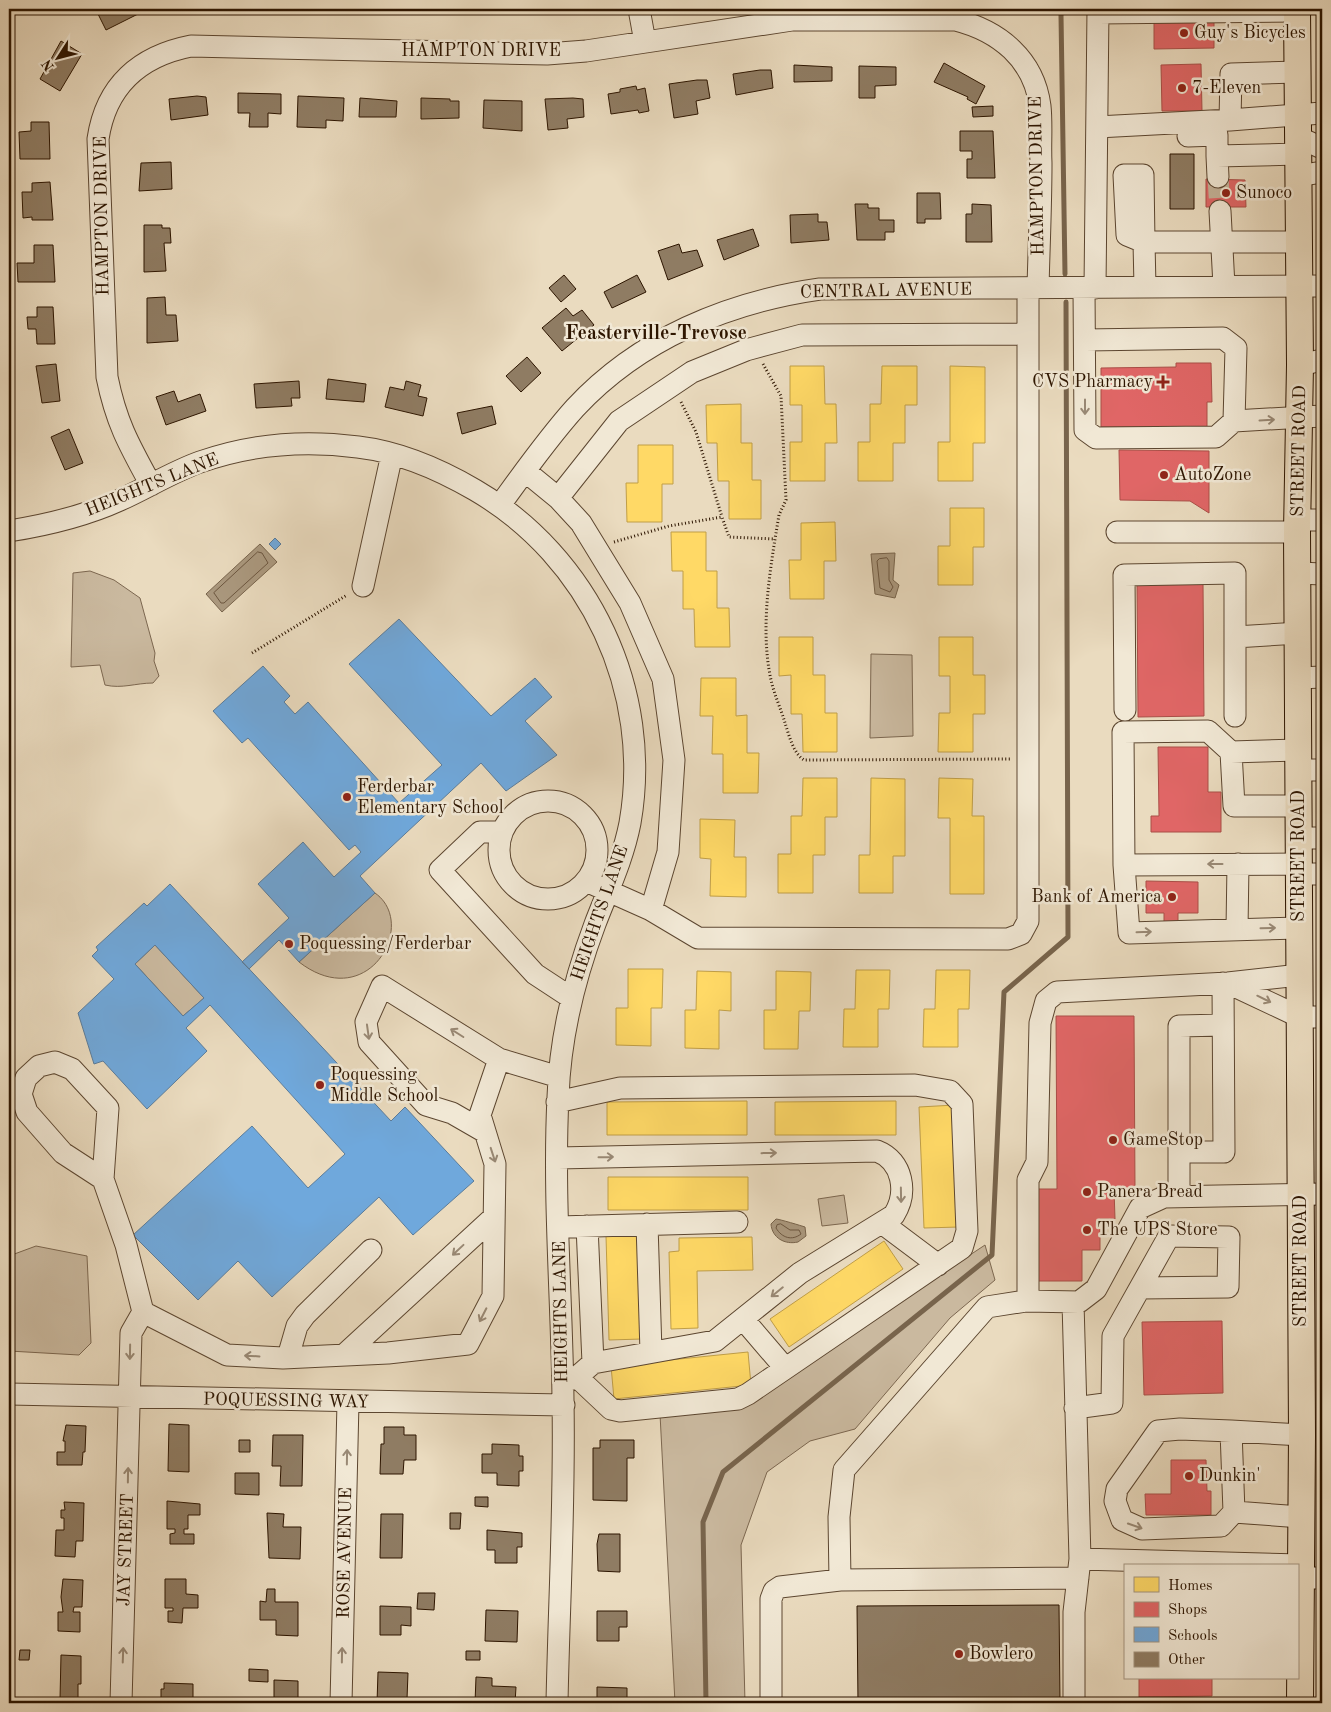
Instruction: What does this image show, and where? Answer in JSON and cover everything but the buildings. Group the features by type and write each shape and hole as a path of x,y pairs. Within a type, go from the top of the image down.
{"main road":[{"name":"STREET ROAD","path":"1298,10 1298,72 1308,145 1298,242 1310,286 1311,363 1306,524 1310,574 1299,633 1310,678 1307,763 1299,806 1311,838 1298,928 1300,975 1311,1017 1311,1194 1302,1435 1301,1517 1308,1573 1299,1620 1300,1703"}],"street":[{"path":"639,9 645,42"},
{"path":"1298,10 1098,11 1097,133 1089,288 1084,340 1085,430 1096,438 1216,437 1234,421 1310,417"},
{"name":"HAMPTON DRIVE","path":"151,485 123,435 113,407 107,377 98,139 100,125 107,105 118,87 133,71 150,59 170,50 191,46 547,54 645,42 792,20 956,20 986,30 1007,44 1021,58 1036,89 1040,106 1041,192 1028,334 1028,921 1020,934 1008,939 698,938 651,910 586,881"},
{"path":"1230,120 1231,74 1298,72"},
{"path":"1097,133 1230,120 1308,145"},
{"path":"1097,133 1217,135 1218,177"},
{"path":"1217,156 1308,145"},
{"path":"1220,211 1224,286"},
{"path":"1145,287 1144,242 1298,242"},
{"name":"CENTRAL AVENUE","path":"500,505 525,470 576,408 613,373 672,334 717,313 776,295 820,288 1310,286"},
{"path":"558,498 619,421 692,372 754,348 802,335 1028,334"},
{"path":"1084,340 1223,338 1236,348 1234,421"},
{"name":"HEIGHTS LANE","path":"9,531 40,526 93,511 204,460 248,449 315,443 362,447 392,454 451,476 500,505 545,543 575,580 606,634 625,686 634,756 633,803 618,870 596,923 570,997 559,1077 557,1102 559,1227 570,1380 564,1405 557,1703"},
{"path":"363,586 392,454"},
{"path":"525,470 558,498 581,523 630,603 663,679 674,760 668,852 651,910"},
{"path":"1117,532 1306,524"},
{"path":"1125,710 1124,575 1235,574 1235,716"},
{"path":"1235,637 1299,633"},
{"path":"1298,928 1129,933 1124,865 1123,732 1208,731 1231,752 1307,763"},
{"path":"1231,752 1234,806 1299,806"},
{"path":"552,801 567,805 581,813 591,825 597,841 597,858 592,874 586,881 581,887 567,896 550,900 534,897 519,890 508,878 501,864 499,848 502,832 510,819 522,808 536,802 552,801"},
{"path":"502,832 480,832 440,870 535,974 570,997"},
{"path":"1124,865 1238,864 1307,870"},
{"path":"1237,929 1238,864"},
{"path":"1028,1301 1028,1180 1037,1162 1040,1023 1046,1001 1057,992 1225,983 1300,975"},
{"path":"1225,983 1311,1017"},
{"path":"1180,1152 1224,1152 1223,1025 1225,983"},
{"path":"485,1132 452,1114 426,1105 369,1042 366,1022 382,986 499,1059 559,1077"},
{"path":"1179,1196 1179,1026 1223,1025"},
{"path":"103,1179 63,1153 27,1112 21,1094 26,1078 38,1066 55,1062 72,1068 108,1108 103,1179 126,1245 143,1312 226,1354 288,1357 344,1355 388,1353 468,1344 493,1296 495,1164 480,1115 499,1059"},
{"path":"557,1102 620,1088 915,1085 950,1091 962,1104 967,1231 962,1248 748,1394 738,1399 620,1411 611,1409 570,1380 594,1363 715,1341 800,1273 894,1215 902,1203 900,1177 893,1161 886,1154 877,1151 558,1158"},
{"path":"840,1580 839,1517 844,1470 987,1307 1028,1301 1079,1302 1096,1289 1140,1208 1164,1197 1311,1194"},
{"path":"344,1355 494,1217"},
{"path":"559,1227 737,1222"},
{"path":"647,1224 651,1352"},
{"path":"882,1224 938,1265"},
{"path":"587,1226 594,1363"},
{"path":"288,1357 297,1326 305,1315 371,1250"},
{"path":"1076,1408 1112,1403 1113,1336 1140,1288"},
{"path":"1073,1302 1079,1569 1074,1612 1074,1703"},
{"name":"JAY STREET","path":"121,1703 131,1333 143,1312"},
{"path":"743,1319 785,1368"},
{"name":"POQUESSING WAY","path":"9,1394 129,1398 564,1405"},
{"name":"ROSE AVENUE","path":"341,1703 348,1402"},
{"path":"1231,1431 1234,1512 1221,1526 1142,1529 1130,1526 1122,1520 1115,1500 1117,1490 1158,1430 1180,1429 1231,1431 1302,1435"},
{"path":"1234,1512 1301,1517"},
{"path":"771,1703 771,1599 774,1591 780,1587 840,1580 1079,1569 1124,1570"}],"path":[{"path":"754,348 781,396 786,500 779,515 775,539 767,618 768,660 771,681 798,756 804,760 1029,759"},
{"path":"673,385 696,432 729,537 775,539"},
{"path":"596,548 670,526 722,516"},
{"path":"252,653 363,586"}],"shaded area":[{"path":"90,571 114,580 140,598 155,653 154,661 159,676 153,683 105,685 100,665 71,667 73,573"},
{"path":"871,654 912,655 913,736 870,738"},
{"path":"375,893 387,907 391,924 388,942 379,959 365,972 346,978 324,976 299,962"},
{"path":"155,945 204,998 183,1016 135,964"},
{"path":"844,1195 848,1223 822,1226 818,1199"},
{"path":"985,1245 995,1280 950,1318 855,1429 810,1441 767,1472 741,1545 745,1703 675,1703 660,1414 742,1406"},
{"path":"36,1246 87,1256 91,1343 79,1355 9,1351 9,1256"}],"water":[{"path":"260,544 277,562 222,612 206,594"},
{"path":"895,553 893,580 899,585 895,598 875,594 871,554"},
{"path":"776,1219 805,1227 806,1236 793,1243 780,1239 774,1233 771,1224"}],"waterway":[{"path":"1064,9 1061,15 1065,274"},
{"path":"706,1703 703,1522 723,1472 992,1255 1004,992 1068,937 1066,302"}],"tunnel":[{"path":"1218,177 1220,211"}],"place":[{"name":"Guy's Bicycles","path":"1184,33"},
{"name":"7-Eleven","path":"1182,88"},
{"name":"Sunoco","path":"1226,193"},
{"name":"CVS Pharmacy","path":"1163,382"},
{"name":"AutoZone","path":"1164,475"},
{"name":"Ferderbar Elementary School","path":"347,797"},
{"name":"Bank of America","path":"1172,897"},
{"name":"Poquessing/Ferderbar","path":"289,944"},
{"name":"Poquessing Middle School","path":"320,1085"},
{"name":"GameStop","path":"1113,1140"},
{"name":"Panera Bread","path":"1087,1192"},
{"name":"The UPS Store","path":"1087,1230"},
{"name":"Dunkin'","path":"1189,1476"},
{"name":"Bowlero","path":"959,1654"}],"district":[{"name":"Feasterville-Trevose","path":"656,334"}]}
